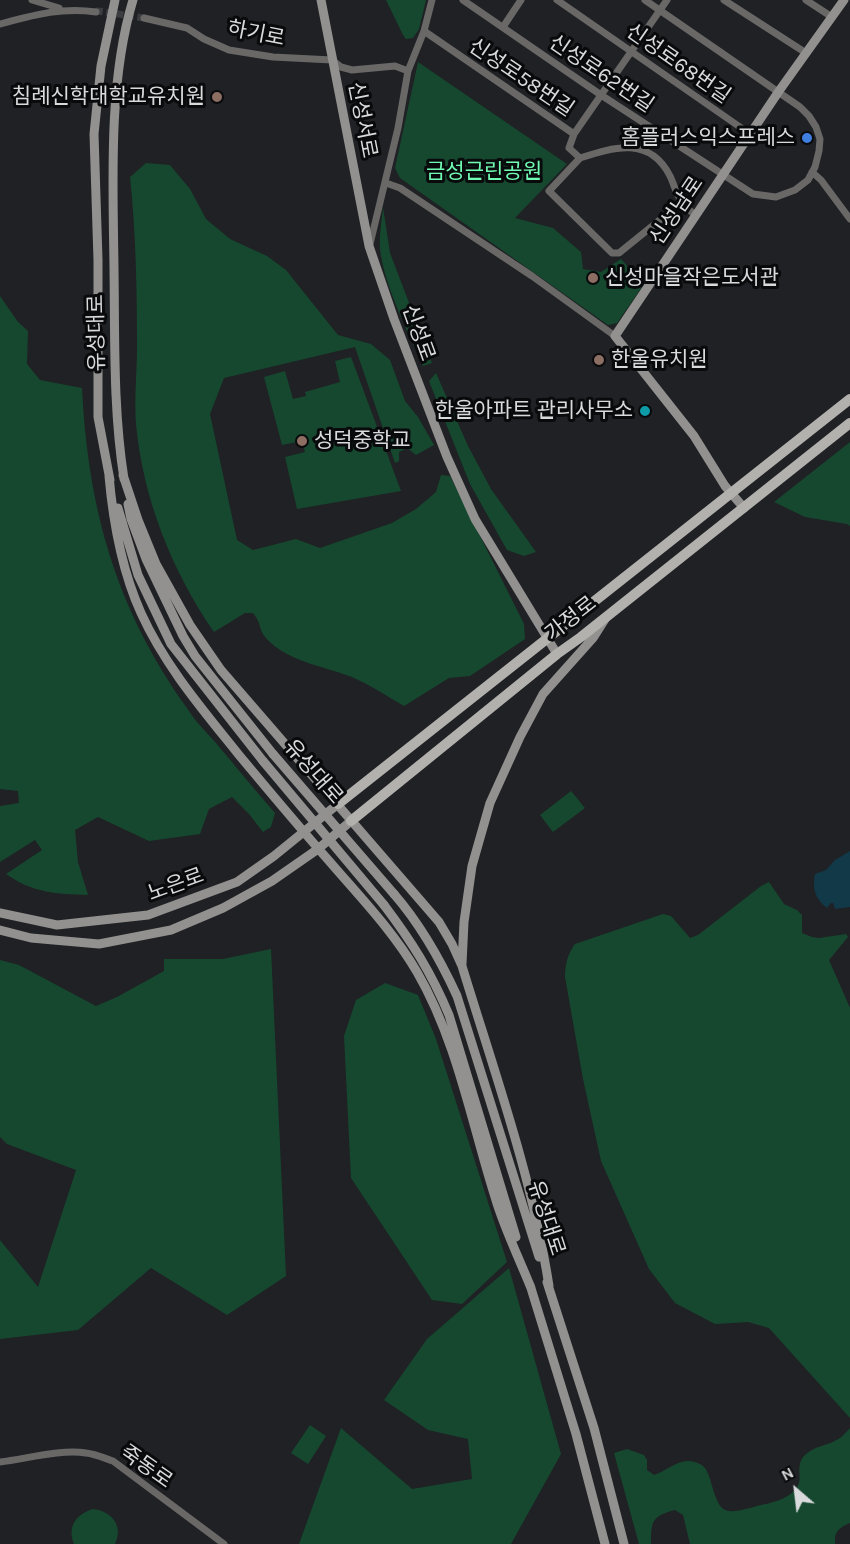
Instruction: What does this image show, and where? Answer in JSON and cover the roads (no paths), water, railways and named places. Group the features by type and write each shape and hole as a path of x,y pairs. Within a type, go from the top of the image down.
{"main road":[{"name":"유성대로","path":"115,0 101,66 94,134 98,260 98,417 109,476 138,575 171,644 263,761 384,905 421,956 437,985 449,1015 576,1434 605,1544"},
{"name":"유성대로","path":"133,0 125,25 119,65 113,161 116,413 130,519 146,559 195,656 273,754 394,894 425,934 457,996 594,1428 624,1544"},
{"name":"신성서로","path":"321,0 369,246"},
{"path":"723,174 844,0"},
{"name":"신성남로","path":"615,336 723,174"},
{"name":"신성로","path":"369,246 394,319 453,472 476,519 556,654"},
{"path":"615,336 694,436 744,508"},
{"name":"가정로","path":"338,804 850,399"},
{"name":"가정로","path":"318,849 556,654 850,423"},
{"path":"123,475 156,564 190,625 221,670 439,922 462,966 535,1213 549,1286"},
{"path":"109,476 113,514 141,612 166,658 192,697 318,849 390,931 416,971 441,1020 474,1121 495,1199 531,1288"},
{"path":"462,966 464,922 472,866 490,803 520,737 543,694 593,638 607,616"},
{"name":"노은로","path":"0,913 57,925 148,915 237,882 338,804"},
{"name":"노은로","path":"0,930 31,938 99,944 171,930 223,908 272,881 318,849"}],"street":[{"path":"32,0 52,7 96,12"},
{"path":"369,246 386,183 408,71 424,31 432,0"},
{"name":"신성로62번길","path":"463,0 723,174"},
{"path":"503,27 521,0"},
{"name":"신성로68번길","path":"557,0 750,134"},
{"path":"645,0 779,91 804,111 816,127 820,139 819,152 812,172 821,180 850,219"},
{"path":"574,134 667,0"},
{"path":"724,0 806,53"},
{"path":"806,0 832,17"},
{"path":"0,24 52,11 74,9"},
{"name":"하기로","path":"144,18 187,28 204,39 229,50 273,57 332,60 341,67 352,70 395,66 408,71"},
{"name":"신성로58번길","path":"424,31 574,134 568,148 580,158"},
{"path":"682,202 619,253 612,253 549,191 580,158 619,147 636,147 662,162 682,202 695,215"},
{"name":"신성남로","path":"723,174 753,194 776,197 795,190 808,180 812,172"},
{"path":"386,183 400,188 524,271 615,336"},
{"name":"죽동로","path":"0,1462 66,1453 85,1452 101,1456 113,1461 224,1544"}],"water":[{"path":"850,851 850,907 835,909 831,903 827,908 815,893 815,874 826,870 835,860"}],"tunnel":[{"path":"96,12 144,18"}],"place":[{"name":"침례신학대학교유치원","path":"217,97"},
{"name":"홈플러스익스프레스","path":"807,138"},
{"name":"신성마을작은도서관","path":"593,278"},
{"name":"한울유치원","path":"599,360"},
{"name":"한울아파트 관리사무소","path":"645,411"},
{"name":"성덕중학교","path":"302,441"}],"park label":[{"name":"금성근린공원","path":"484,172"}]}
